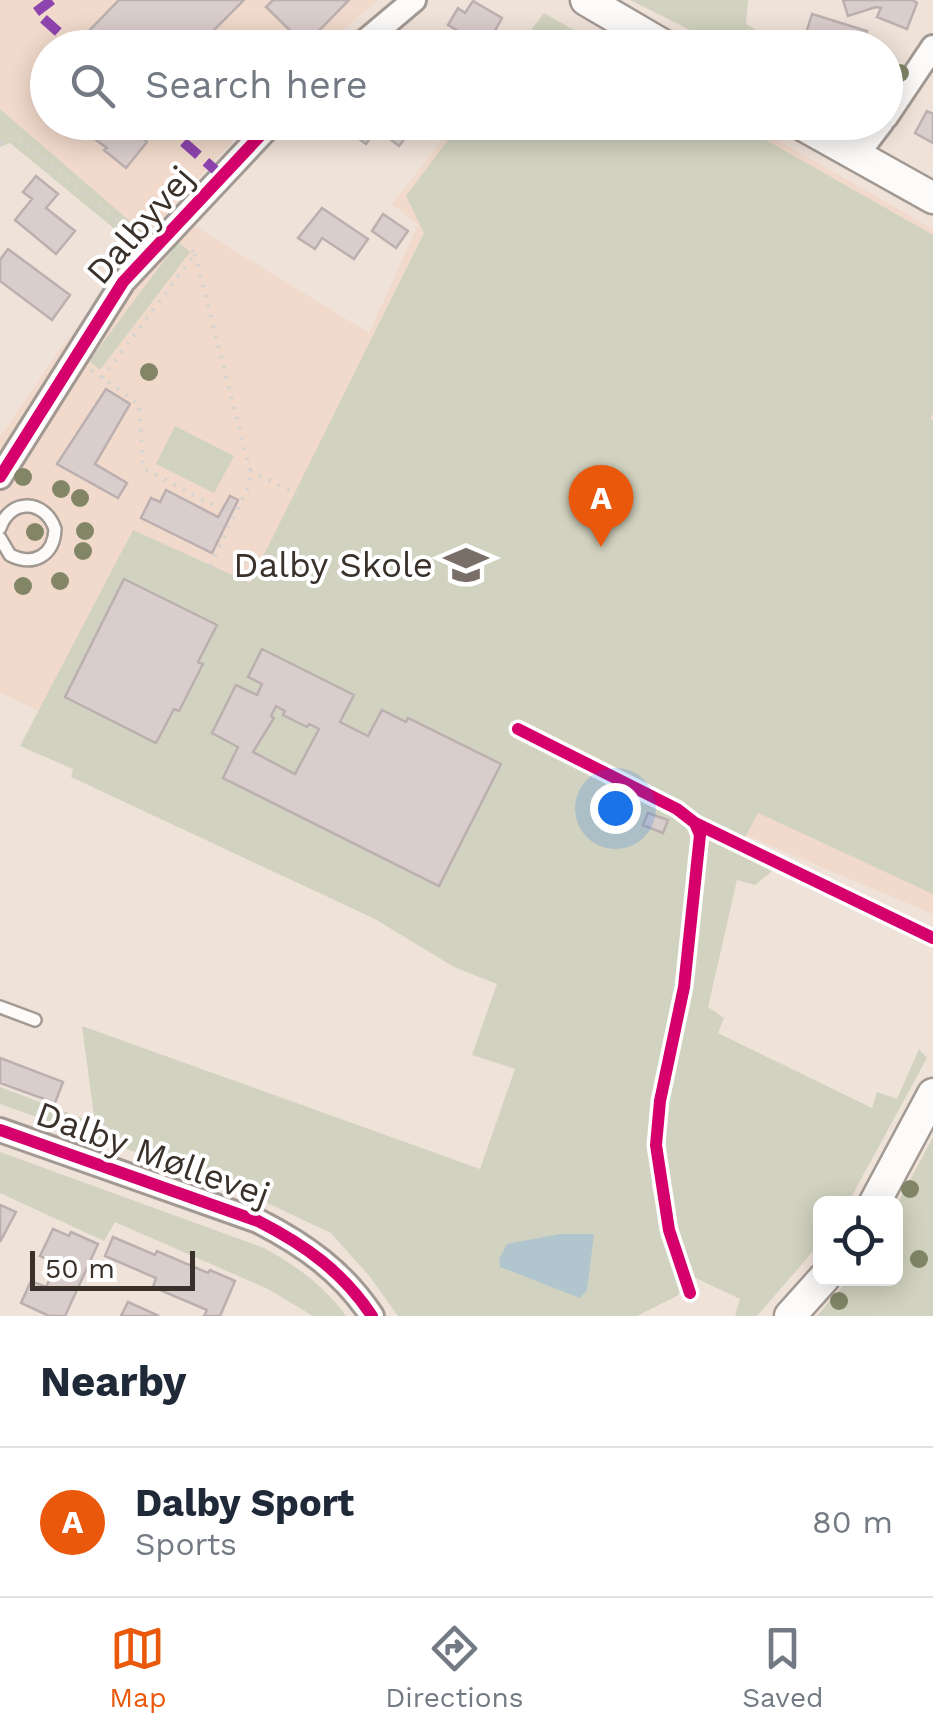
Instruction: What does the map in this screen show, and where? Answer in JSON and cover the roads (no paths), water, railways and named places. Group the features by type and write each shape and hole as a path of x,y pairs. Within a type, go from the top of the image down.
{"street":[{"path":"378,30 414,0"},
{"path":"586,0 637,30"},
{"path":"903,92 933,47"},
{"name":"Dalbyvej","path":"0,478 123,282 256,140"},
{"path":"829,140 933,198"},
{"path":"856,156 868,140"},
{"path":"878,1196 933,1094"},
{"name":"Dalby Møllevej","path":"0,1130 296,1240 330,1265 359,1295 372,1316"},
{"path":"790,1316 817,1286"}],"lane":[{"path":"0,538 10,555 30,561 48,552 55,536 53,522 38,506 19,506 1,520"},
{"path":"0,1007 35,1020"}],"water":[{"path":"560,1234 594,1234 587,1290 580,1298 500,1267 499,1259 507,1244"}],"place":[{"name":"Dalby Sport","path":"601,547"},
{"name":"Dalby Skole","path":"466,565"}]}
